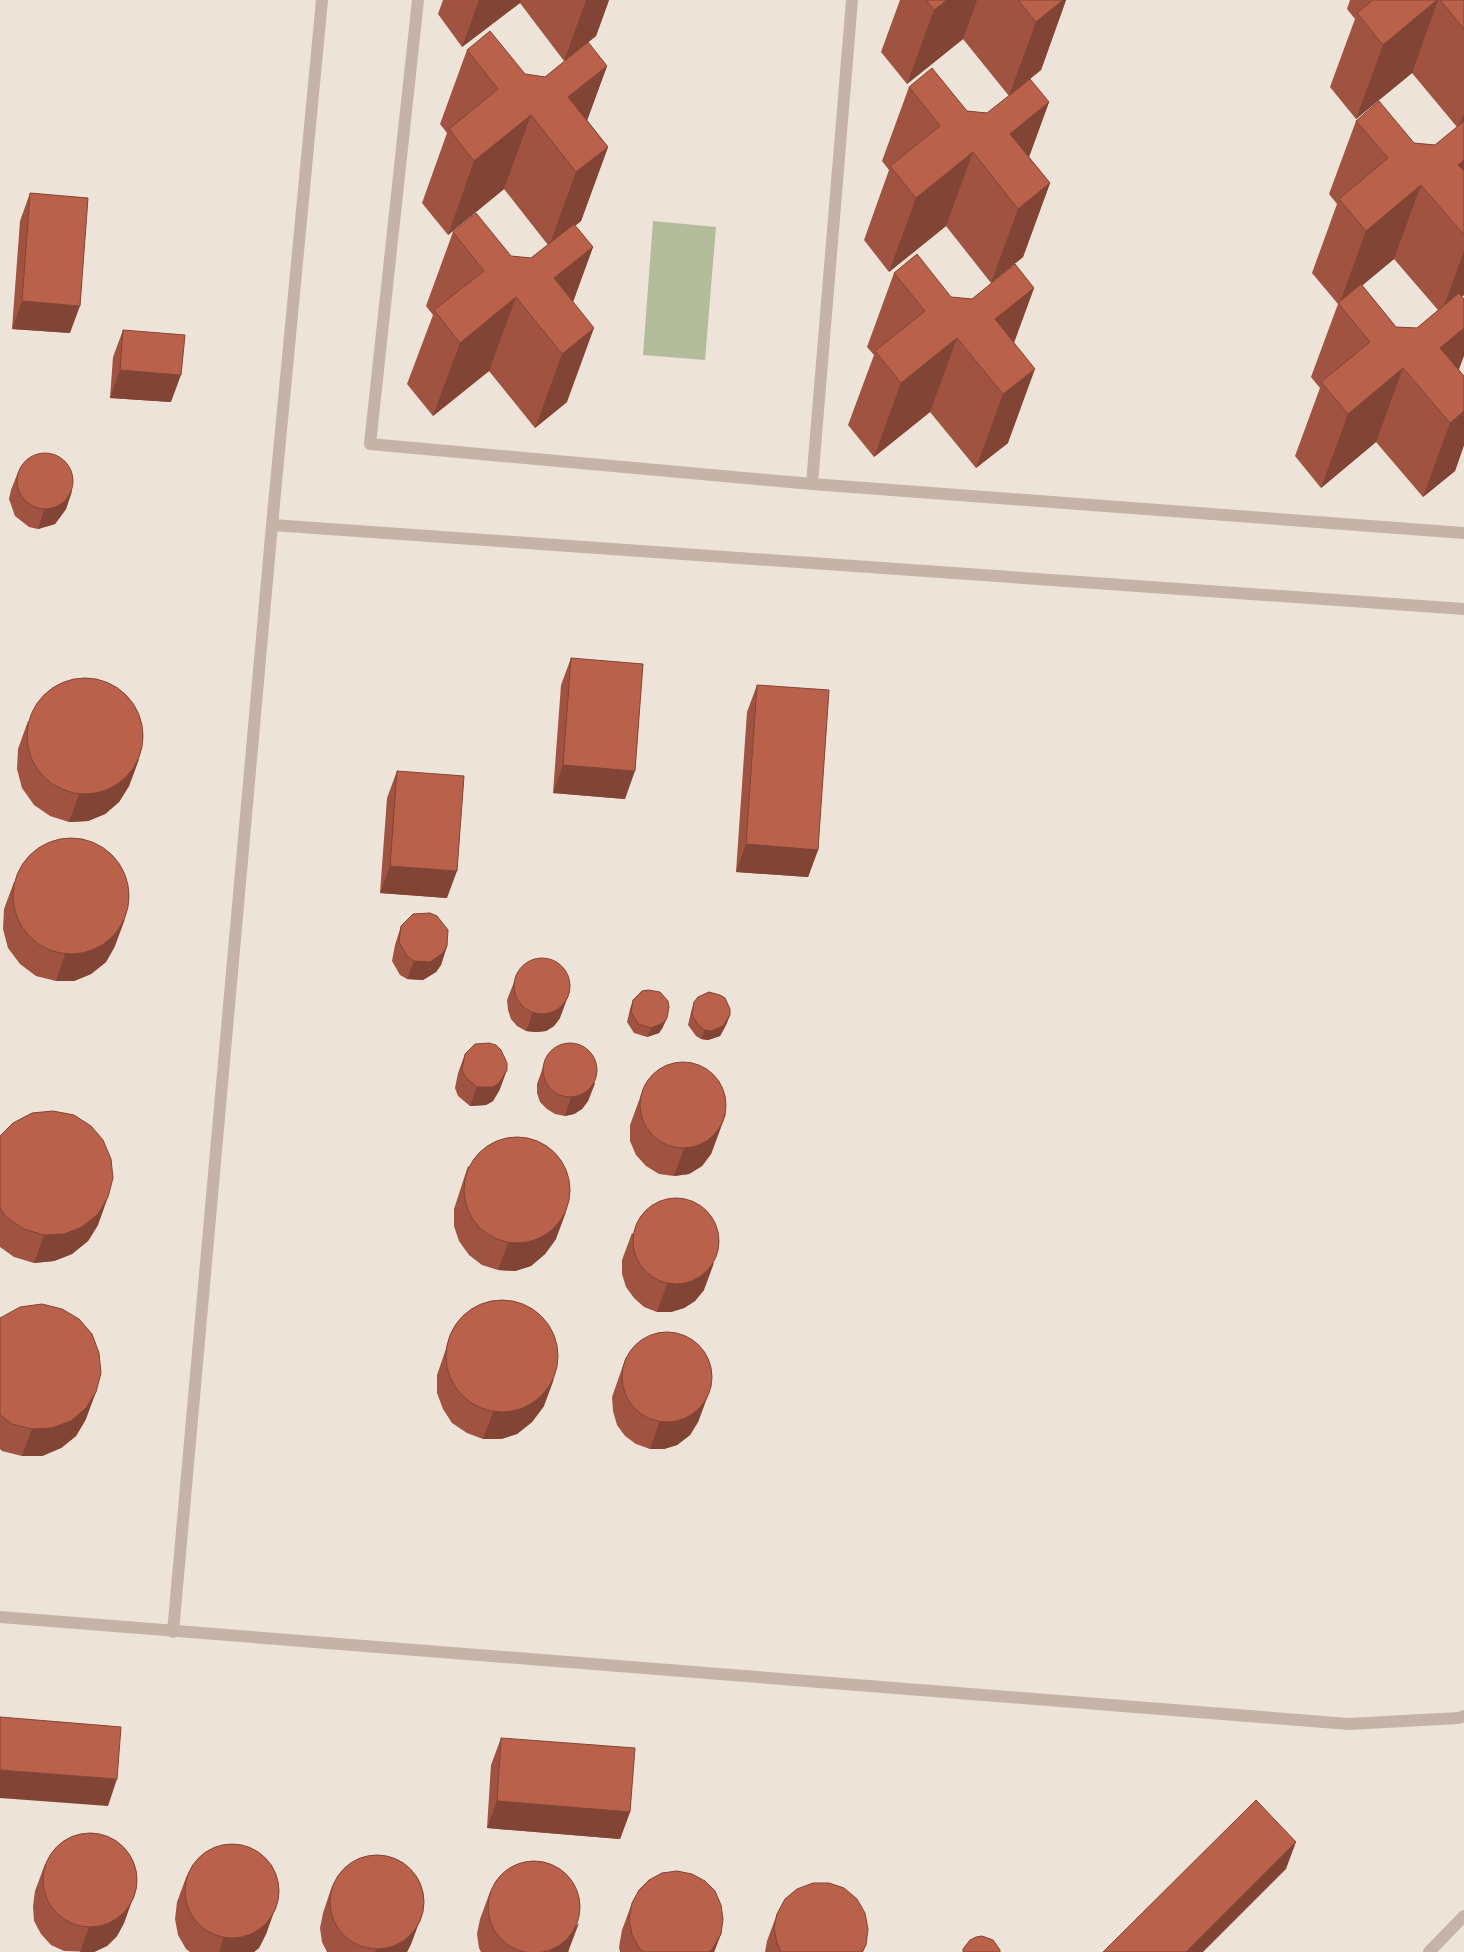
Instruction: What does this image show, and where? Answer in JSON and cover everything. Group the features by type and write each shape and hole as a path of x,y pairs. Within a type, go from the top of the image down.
{"lane":[{"path":"172,1632 272,525 322,0"},
{"path":"418,0 370,444 812,484 1464,533"},
{"path":"812,484 852,0"},
{"path":"272,525 1464,609"},
{"path":"0,1617 1348,1724 1459,1718 1464,1716"},
{"path":"1429,1952 1464,1916"}],"green space":[{"path":"653,221 716,227 705,360 643,355"}],"building":[{"path":"926,0 947,0 934,10"},
{"path":"1018,0 1063,0 1036,22"},
{"path":"1373,0 1437,0 1383,45 1357,13"},
{"path":"1440,0 1464,0 1464,29"},
{"path":"490,31 525,74 545,77 588,42 607,66 568,97 608,147 576,172 531,115 474,161 449,129 498,89 467,50"},
{"path":"932,68 967,111 987,113 1030,79 1049,102 1010,134 1050,183 1018,209 973,152 916,198 890,166 940,126 909,87"},
{"path":"1379,101 1414,143 1435,145 1464,121 1464,160 1458,165 1464,171 1464,235 1421,185 1366,231 1339,199 1388,158 1356,121"},
{"path":"30,193 88,198 80,306 22,301"},
{"path":"476,213 511,256 531,258 574,224 593,247 554,278 594,328 562,354 516,297 460,343 434,310 484,271 453,232"},
{"path":"917,254 951,297 972,299 1015,264 1034,288 995,319 1035,369 1003,394 957,338 901,383 875,351 925,311 894,273"},
{"path":"1361,284 1396,327 1417,328 1459,293 1464,299 1464,328 1440,348 1464,376 1464,411 1450,423 1403,368 1348,414 1321,382 1370,342 1338,303"},
{"path":"123,330 185,335 181,375 120,370"},
{"path":"39,453 51,453 61,457 69,465 73,481 69,497 61,505 51,509 39,509 29,505 21,497 17,487 17,475 21,465 29,457"},
{"path":"571,658 643,664 635,771 563,765"},
{"path":"85,678 107,682 126,695 139,714 143,736 139,758 126,777 107,790 85,794 63,790 44,777 31,758 27,736 31,714 44,695 63,682"},
{"path":"757,685 829,690 818,850 746,844"},
{"path":"397,771 464,776 457,871 390,866"},
{"path":"71,838 93,842 112,855 125,874 129,896 125,918 112,937 93,950 71,954 49,950 30,937 17,918 13,896 17,874 30,855 49,842"},
{"path":"430,913 437,916 448,930 447,946 443,953 430,962 414,961 407,956 399,942 401,926 413,914"},
{"path":"542,958 553,960 562,966 568,975 570,986 568,997 562,1006 553,1012 542,1014 531,1012 522,1006 516,997 514,986 516,975 522,966 531,960"},
{"path":"642,991 660,992 668,1001 669,1007 667,1018 663,1023 651,1028 638,1024 631,1012 633,1000"},
{"path":"709,992 725,998 730,1009 730,1015 723,1026 711,1031 699,1026 692,1015 694,1002 698,997"},
{"path":"489,1043 496,1045 501,1050 507,1063 507,1070 499,1083 493,1087 477,1087 465,1077 462,1070 465,1054 475,1044"},
{"path":"565,1043 575,1043 589,1051 595,1060 597,1070 595,1080 589,1089 575,1097 565,1097 555,1092 548,1085 543,1075 543,1065 548,1055 555,1048"},
{"path":"675,1062 691,1062 700,1065 714,1074 723,1088 726,1105 723,1122 714,1136 700,1145 691,1148 675,1148 659,1141 647,1129 640,1113 640,1097 647,1081 659,1069"},
{"path":"53,1111 74,1115 91,1126 103,1140 111,1159 113,1178 108,1197 98,1214 82,1227 64,1234 44,1235 24,1229 6,1217 0,1208 0,1136 13,1123 32,1113"},
{"path":"517,1137 537,1141 555,1152 566,1170 570,1190 566,1210 555,1228 537,1239 517,1243 497,1239 479,1228 468,1210 464,1190 468,1170 479,1152 497,1141"},
{"path":"668,1198 684,1198 693,1201 707,1210 716,1224 719,1241 716,1258 707,1272 693,1281 684,1284 668,1284 652,1277 640,1265 633,1249 633,1233 640,1217 652,1205"},
{"path":"502,1300 513,1301 523,1305 541,1317 553,1335 557,1345 557,1367 553,1377 541,1395 523,1407 513,1411 502,1412 491,1411 481,1407 463,1395 451,1377 447,1367 446,1356 447,1345 451,1335 463,1317 481,1305 491,1301"},
{"path":"42,1304 62,1309 79,1319 92,1334 99,1353 101,1373 96,1392 86,1408 71,1421 52,1428 32,1429 12,1424 0,1415 0,1318 20,1307"},
{"path":"667,1332 684,1336 699,1345 708,1360 712,1377 708,1394 699,1409 684,1418 667,1422 650,1418 635,1409 626,1394 622,1377 626,1360 635,1345 650,1336"},
{"path":"0,1717 121,1727 117,1779 0,1770"},
{"path":"501,1738 635,1748 630,1812 497,1801"},
{"path":"1256,1800 1296,1842 1186,1952 1103,1952"},
{"path":"90,1833 108,1837 123,1847 133,1862 137,1880 133,1898 123,1913 108,1923 90,1927 72,1923 57,1913 47,1898 43,1880 47,1862 57,1847 72,1837"},
{"path":"232,1844 250,1848 265,1858 275,1873 279,1891 275,1909 265,1924 250,1934 232,1938 214,1934 199,1924 189,1909 185,1891 189,1873 199,1858 214,1848"},
{"path":"377,1855 395,1859 410,1869 420,1884 424,1902 420,1920 410,1935 395,1945 377,1949 359,1945 344,1935 334,1920 330,1902 334,1884 344,1869 359,1859"},
{"path":"525,1861 543,1861 560,1868 573,1881 580,1898 580,1916 573,1933 560,1946 543,1953 525,1953 508,1946 495,1933 488,1916 488,1898 495,1881 508,1868"},
{"path":"677,1871 692,1874 705,1881 715,1891 721,1905 723,1919 721,1934 709,1952 644,1952 640,1949 632,1935 629,1919 632,1903 639,1890 649,1880 662,1873"},
{"path":"813,1883 829,1883 844,1888 857,1899 865,1913 868,1929 866,1945 862,1952 781,1952 774,1928 777,1914 785,1899 797,1889"},
{"path":"982,1936 993,1940 1000,1952 963,1952 963,1949 970,1940"}]}
